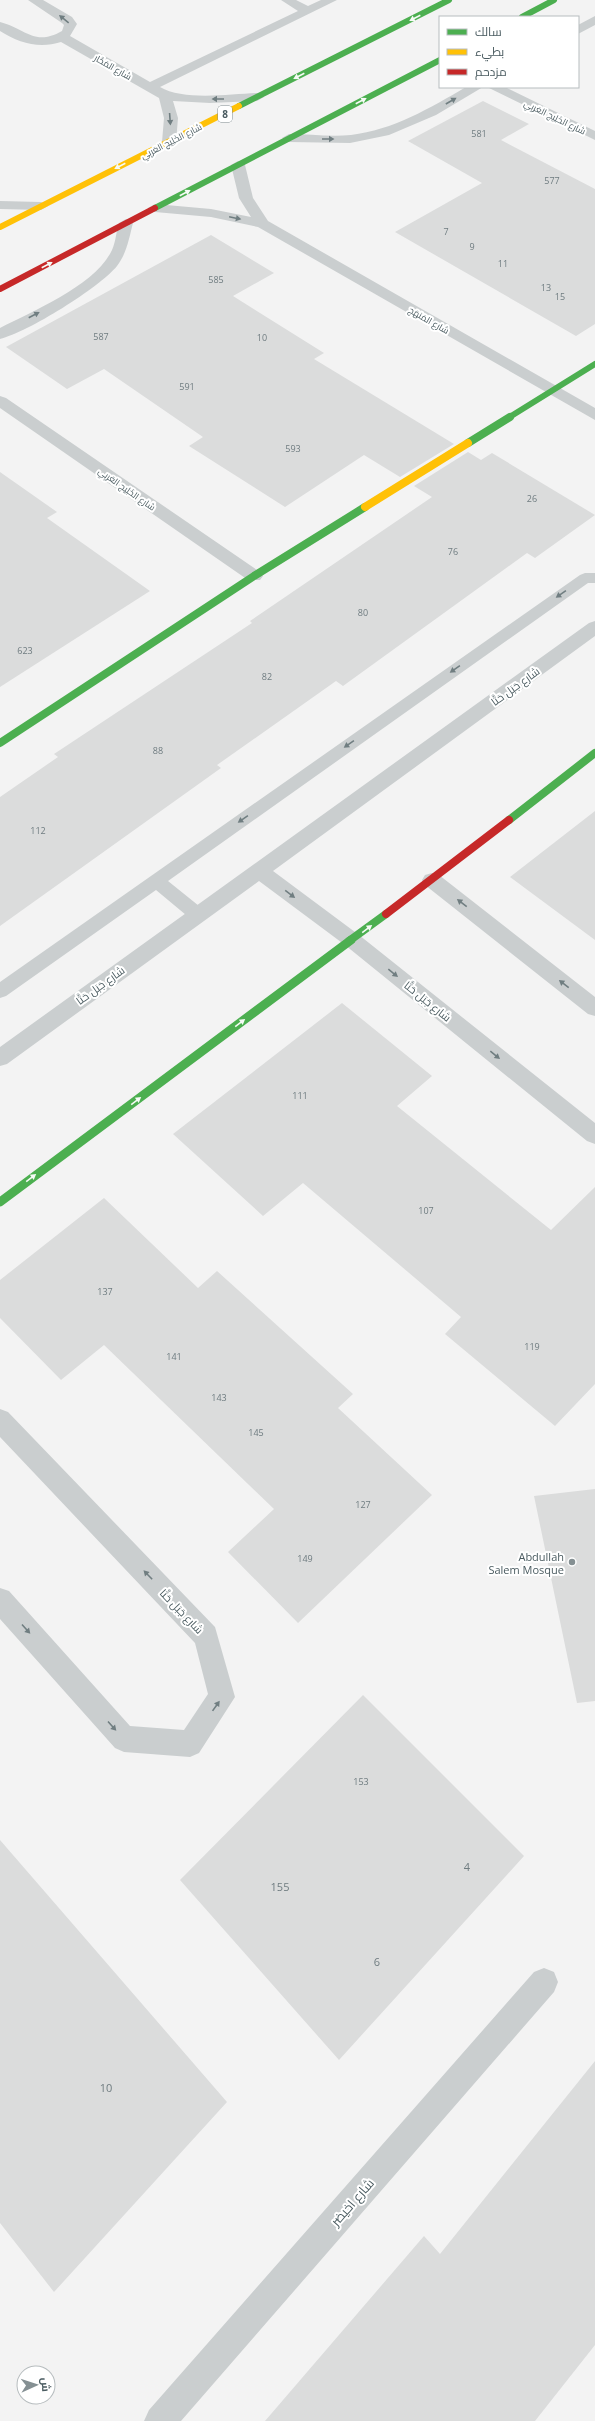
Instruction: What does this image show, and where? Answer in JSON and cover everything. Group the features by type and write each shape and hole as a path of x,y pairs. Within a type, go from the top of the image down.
{"main road":[{"name":"شارع الخَلِيج العَربِي","path":"0,227 449,0"},
{"path":"524,16 554,0"},
{"path":"0,289 439,61"},
{"path":"0,743 254,576 595,364"},
{"path":"0,1202 432,880 595,752"}],"street":[{"path":"0,26 28,41 46,42 62,37 70,29 70,24 62,16 34,0"},
{"path":"287,0 307,11"},
{"path":"150,87 331,0"},
{"path":"579,29 595,20"},
{"name":"شارع المَحَّار","path":"62,37 165,96 210,99 257,97"},
{"path":"289,138 350,139 378,133 416,121 474,88"},
{"name":"شارع الخَلِيج العَربِي","path":"496,88 595,136"},
{"path":"165,96 171,118 169,142"},
{"name":"شارع المَنهَج","path":"238,165 246,198 263,224"},
{"path":"0,205 41,206"},
{"name":"شارع المَنهَج","path":"155,208 211,213 263,224 595,415"},
{"path":"0,334 74,294 101,273 119,252 126,224"},
{"name":"شارع الخَلِيج العَربِي","path":"0,401 254,576"},
{"name":"شارع جَبَل حَتَّا","path":"0,1058 595,627"},
{"name":"شارع جَبَل حَتَّا","path":"259,871 352,940 595,1135"},
{"path":"432,880 595,1008"},
{"name":"شارع جَبَل حَتَّا","path":"0,1420 206,1636 222,1697 190,1744 124,1739 0,1600"},
{"name":"شارع اخيضر","path":"160,2421 544,1982"}],"lane":[{"path":"0,991 585,578 595,578"},
{"path":"156,881 198,915"}],"building":[{"path":"483,101 529,124 501,140 595,189 595,324 576,336 395,232 482,183 408,141"},
{"path":"211,235 274,273 233,296 324,353 314,359 454,444 400,477 364,455 285,507 189,446 203,437 104,369 67,389 6,347"},
{"path":"468,452 481,460 492,453 595,515 535,558 527,553 343,686 336,681 217,765 221,768 0,926 0,797 58,757 54,754 252,623 250,621 432,497 414,486"},
{"path":"0,472 57,512 47,518 150,591 0,687"},
{"path":"595,811 595,940 510,877"},
{"path":"342,1003 432,1076 397,1106 551,1230 595,1187 595,1384 555,1426 445,1334 461,1317 303,1183 263,1216 173,1134"},
{"path":"104,1198 198,1288 217,1271 353,1394 338,1408 432,1495 298,1623 228,1552 274,1509 104,1345 61,1380 0,1318 0,1280"},
{"name":"Abdullah Salem Mosque","path":"595,1489 595,1701 577,1703 534,1496"},
{"path":"363,1695 524,1856 339,2060 180,1880"},
{"path":"0,1840 227,2102 54,2292 0,2223"},
{"path":"595,2061 595,2345 535,2421 265,2421 424,2236 440,2254"}],"traffic: fast":[{"path":"239,106 449,0"},
{"path":"524,16 554,0"},
{"path":"155,208 439,61"},
{"path":"468,443 595,364"},
{"path":"0,743 254,576 365,507"},
{"path":"509,820 595,753"},
{"path":"0,1202 386,914"}],"traffic: slow":[{"path":"0,227 239,106"},
{"path":"365,507 468,443"}],"traffic: jam":[{"path":"0,289 155,208"},
{"path":"386,914 509,820"}],"place":[{"name":"Abdullah Salem Mosque","path":"572,1562"}]}
